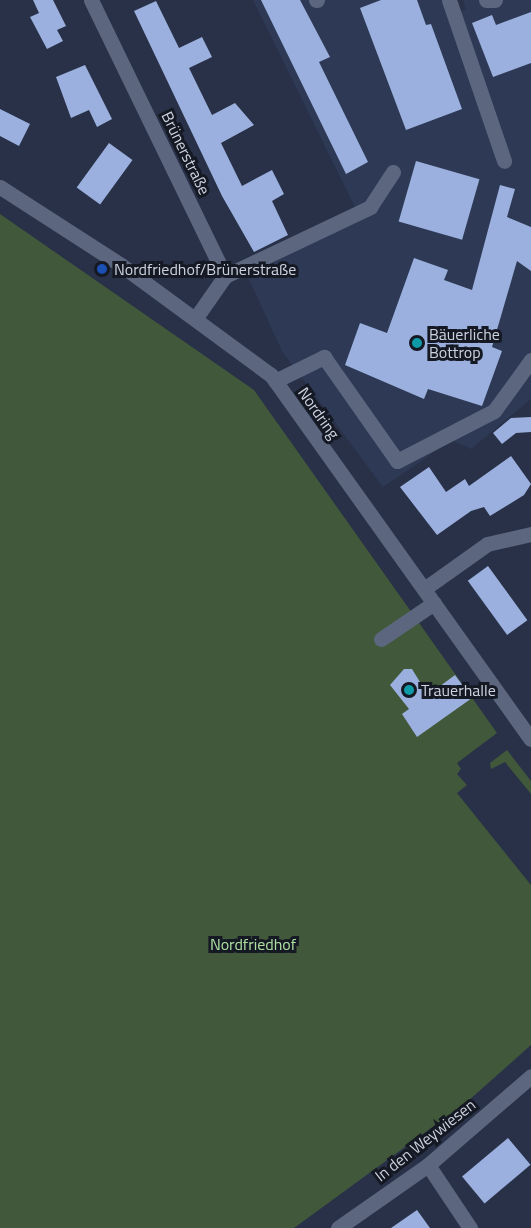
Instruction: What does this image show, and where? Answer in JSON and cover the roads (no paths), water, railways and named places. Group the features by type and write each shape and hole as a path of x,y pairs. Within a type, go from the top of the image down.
{"street":[{"name":"Brünerstraße","path":"91,0 225,276"},
{"path":"449,0 504,161"},
{"path":"486,0 495,0"},
{"path":"195,319 225,276 370,207 393,172"},
{"name":"Nordring","path":"0,187 195,319 275,381 531,739"},
{"path":"275,381 324,357 397,461 494,411 531,360"},
{"path":"424,589 488,544 531,534"},
{"path":"381,639 434,603"},
{"name":"In den Weywiesen","path":"338,1228 428,1165 531,1077"},
{"path":"428,1165 470,1228"}],"place":[{"name":"Nordfriedhof/Brünerstraße","path":"102,269"},
{"name":"Bäuerliche Bottrop","path":"417,343"},
{"name":"Trauerhalle","path":"409,690"}],"park label":[{"name":"Nordfriedhof","path":"253,944"}]}
